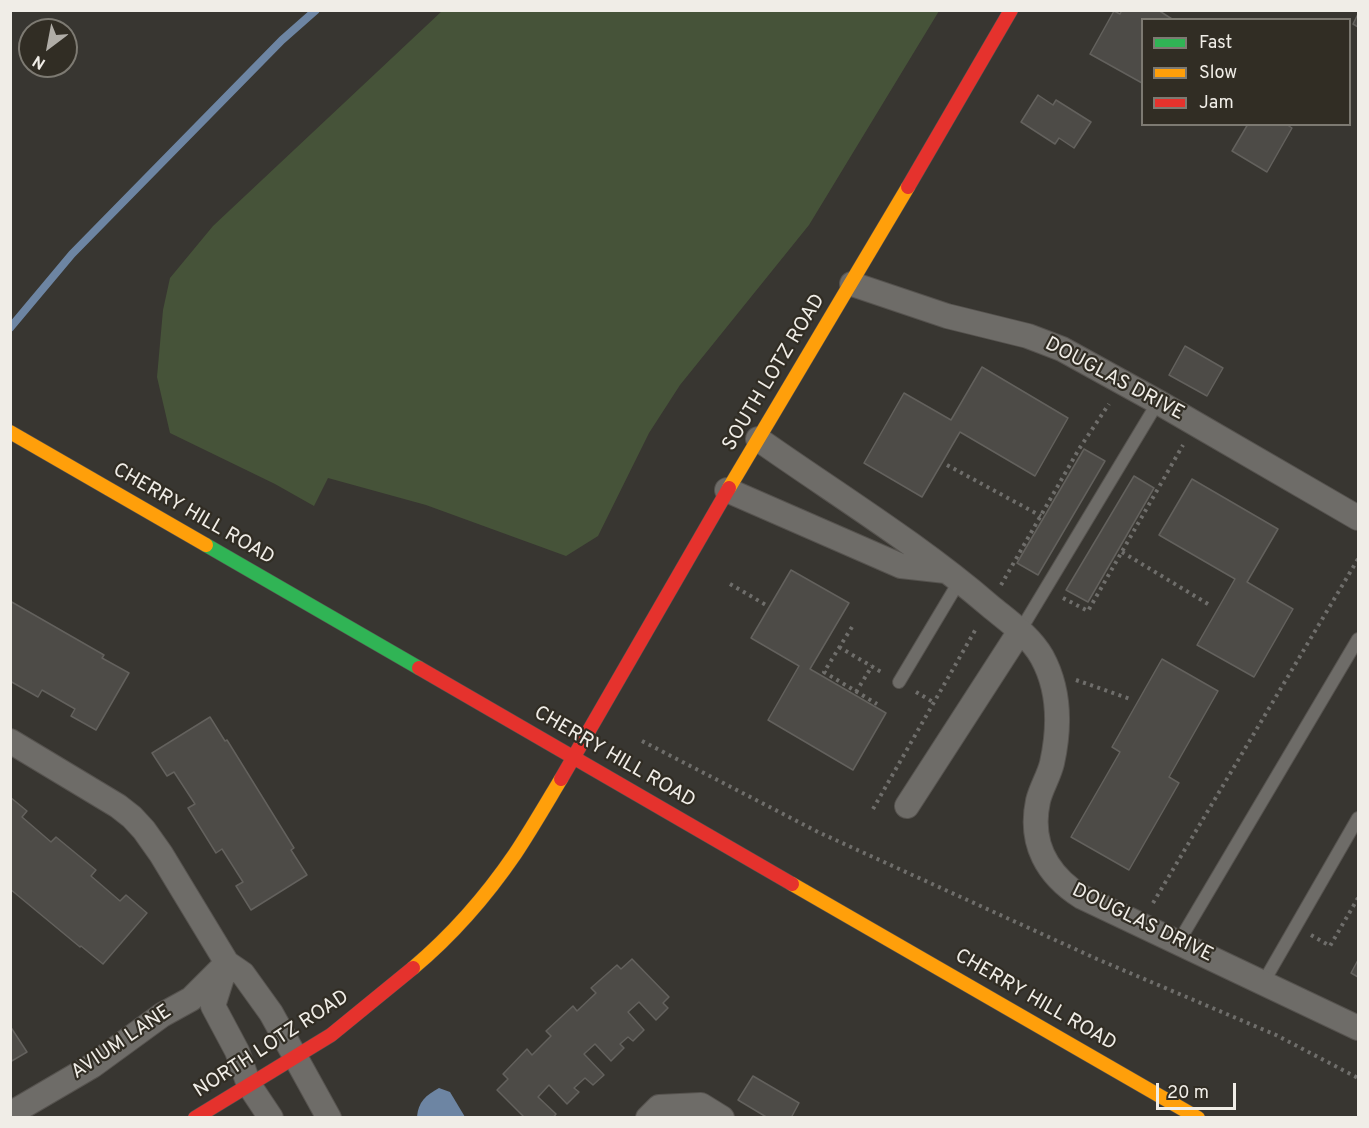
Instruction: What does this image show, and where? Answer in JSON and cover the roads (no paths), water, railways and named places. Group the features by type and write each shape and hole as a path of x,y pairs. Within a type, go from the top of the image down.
{"street":[{"name":"SOUTH LOTZ ROAD","path":"574,758 727,490 852,284 1011,10"},
{"name":"DOUGLAS DRIVE","path":"852,284 947,316 1028,336 1062,349 1359,518"},
{"name":"CHERRY HILL ROAD","path":"10,432 1198,1118"},
{"name":"DOUGLAS DRIVE","path":"758,439 954,576 1020,632 1041,656 1049,672 1057,702 1058,729 1051,765 1038,801 1035,829 1042,856 1057,878 1068,889 1359,1028"},
{"path":"727,490 901,566 954,576"},
{"path":"908,806 1020,632"},
{"path":"10,741 118,806 144,830 227,963 243,974 271,1013 329,1118"},
{"name":"NORTH LOTZ ROAD","path":"195,1118 331,1035 418,964 488,890 514,855 574,758"},
{"path":"227,963 213,1006 237,1051 249,1085 271,1118"},
{"name":"AVIUM LANE","path":"10,1114 92,1066 162,1015 191,999 227,963"},
{"path":"648,1118 659,1107 701,1106 722,1118"}],"lane":[{"path":"1020,632 1158,402"},
{"path":"899,682 954,576"},
{"path":"1178,943 1359,639"},
{"path":"1263,983 1359,818"}],"water":[{"path":"439,1088 450,1092 465,1117 417,1117 424,1099"}],"waterway":[{"path":"10,328 72,254 282,40 316,10"}]}
